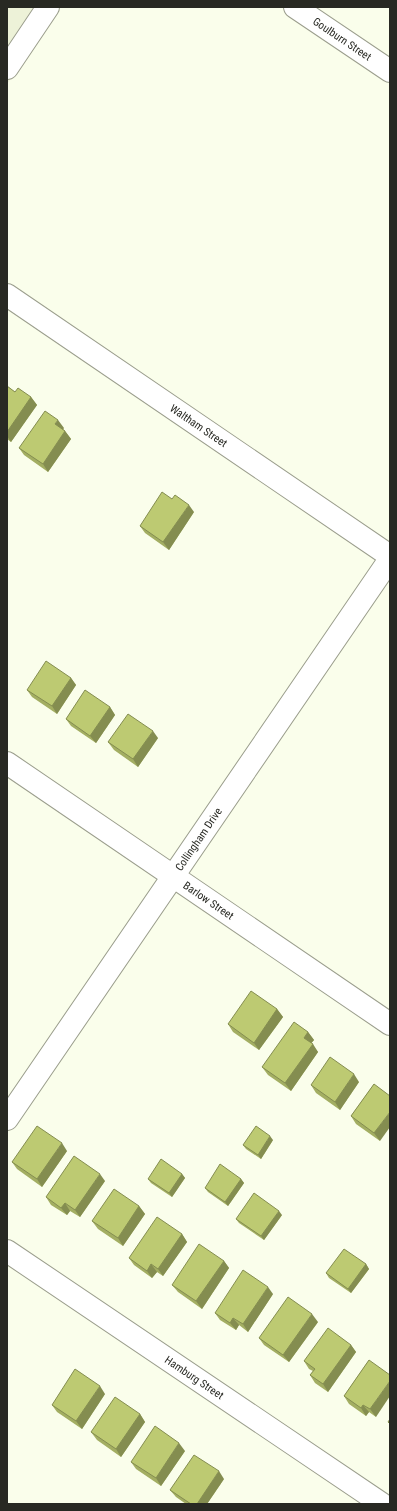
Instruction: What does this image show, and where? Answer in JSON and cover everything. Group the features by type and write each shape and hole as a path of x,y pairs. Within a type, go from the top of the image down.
{"street":[{"path":"7,68 48,7"},
{"name":"Goulburn Street","path":"295,7 390,71"},
{"name":"Waltham Street","path":"7,296 390,558"},
{"name":"Collingham Drive","path":"7,1119 390,558"},
{"name":"Barlow Street","path":"7,763 390,1024"},
{"name":"Hamburg Street","path":"7,1251 382,1504"}],"shaded area":[{"path":"7,7 60,7 7,84"}],"building":[{"path":"7,386 15,392 18,388 31,397 7,432"},
{"path":"45,411 58,420 55,424 65,431 43,464 19,448"},
{"path":"162,492 172,499 175,495 189,505 163,542 140,526"},
{"path":"46,661 71,678 52,706 27,690"},
{"path":"85,690 110,707 90,736 66,719"},
{"path":"128,714 153,731 133,759 108,742"},
{"path":"251,991 277,1009 254,1043 228,1024"},
{"path":"294,1022 308,1032 304,1038 313,1044 285,1083 262,1067"},
{"path":"330,1057 354,1074 335,1102 311,1085"},
{"path":"374,1084 390,1096 390,1112 374,1133 351,1116"},
{"path":"37,1126 62,1143 37,1179 12,1162"},
{"path":"256,1126 270,1136 258,1155 243,1145"},
{"path":"74,1156 100,1174 75,1210 65,1203 61,1208 46,1197"},
{"path":"161,1159 182,1174 169,1193 148,1179"},
{"path":"220,1164 241,1179 225,1202 205,1188"},
{"path":"114,1189 139,1206 118,1238 92,1221"},
{"path":"254,1193 279,1211 261,1236 236,1219"},
{"path":"157,1217 182,1234 158,1269 151,1264 147,1271 129,1258"},
{"path":"199,1244 224,1261 196,1301 172,1285"},
{"path":"344,1249 366,1264 348,1289 326,1273"},
{"path":"243,1270 268,1287 243,1324 233,1318 230,1323 215,1313"},
{"path":"288,1297 312,1314 283,1355 259,1338"},
{"path":"328,1328 351,1345 323,1384 310,1375 315,1369 304,1361"},
{"path":"369,1360 390,1375 390,1381 370,1409 363,1405 361,1408 344,1396"},
{"path":"75,1369 100,1386 76,1421 52,1405"},
{"path":"115,1397 140,1414 116,1449 91,1432"},
{"path":"155,1426 179,1443 156,1478 131,1462"},
{"path":"194,1455 219,1471 197,1504 191,1504 170,1490"}]}
